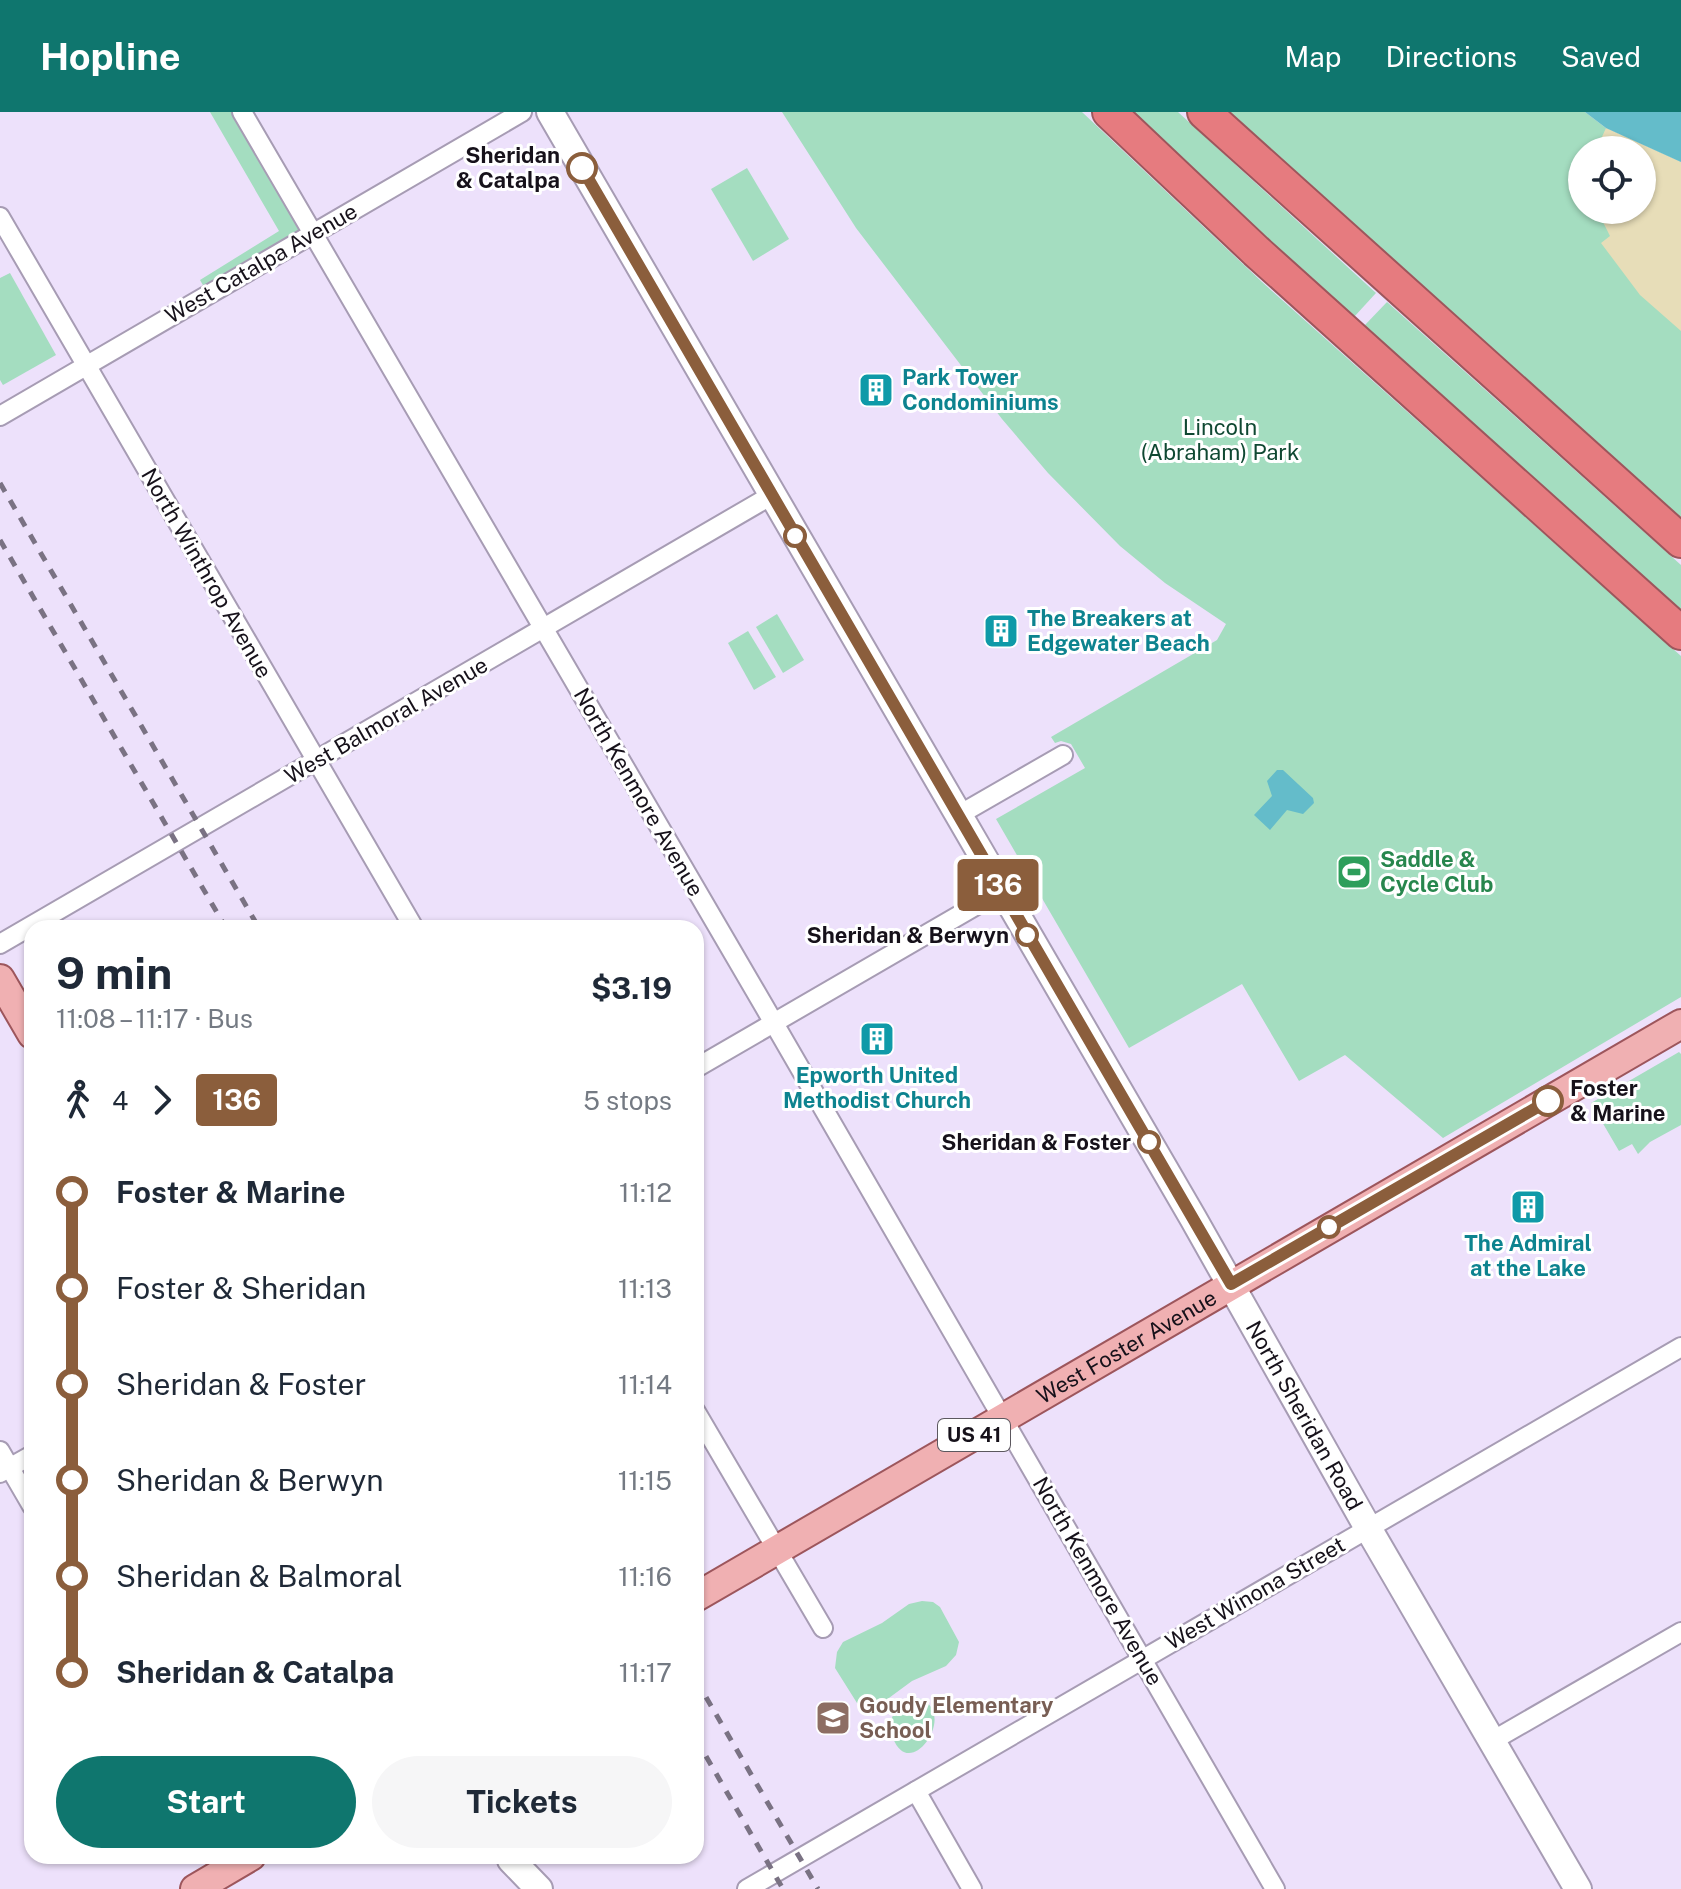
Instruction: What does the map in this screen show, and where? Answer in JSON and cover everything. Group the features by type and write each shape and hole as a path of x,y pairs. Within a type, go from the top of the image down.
{"highway":[{"path":"1109,112 1256,251 1681,633"},
{"path":"1204,112 1681,541"}],"main road":[{"name":"North Sheridan Road","path":"550,112 1231,1284 1368,1528 1578,1889"},
{"path":"0,979 24,1020"},
{"name":"West Foster Avenue","path":"704,1592 1681,1024"},
{"path":"195,1889 234,1864"},
{"path":"512,1864 521,1889"},
{"path":"516,1864 539,1889"}],"street":[{"name":"North Kenmore Avenue","path":"242,112 1275,1889"},
{"name":"West Catalpa Avenue","path":"0,416 522,112"},
{"name":"North Winthrop Avenue","path":"0,217 409,920"},
{"name":"West Balmoral Avenue","path":"41,920 772,495"},
{"path":"957,816 1063,755"},
{"path":"704,1063 1001,891"},
{"name":"West Balmoral Avenue","path":"0,944 24,930"},
{"name":"West Winona Street","path":"747,1889 1681,1347"},
{"path":"704,1426 823,1628"},
{"path":"24,1457 3,1464 24,1494"},
{"path":"1492,1741 1681,1632"},
{"path":"916,1791 972,1889"}],"green space":[{"path":"210,112 237,112 305,230 204,287 200,280 279,231"},
{"name":"Lincoln (Abraham) Park","path":"782,112 1082,112 1262,282 1681,656 1681,997 1443,1138 1345,1055 1299,1081 1242,984 1129,1048 996,819 1085,768 1071,744 1055,743 1051,737 1217,640 1226,624 1165,583 1120,546 1048,473 1002,419 856,228"},
{"path":"1131,112 1178,112 1376,293 1354,317"},
{"path":"1229,112 1585,112 1606,128 1624,136 1568,136 1568,224 1656,224 1656,151 1681,162 1681,518"},
{"path":"747,168 789,239 753,261 711,189"},
{"path":"10,273 56,355 3,385 0,380 0,278"},
{"path":"1387,302 1681,565 1681,610 1364,326"},
{"path":"777,614 804,660 783,673 756,627"},
{"path":"748,631 776,677 754,690 728,643"},
{"path":"1679,1052 1681,1125 1650,1142 1638,1154 1632,1144 1619,1151 1591,1103"},
{"path":"933,1602 940,1607 959,1642 956,1655 946,1666 912,1681 878,1706 857,1703 835,1668 837,1652 843,1642 882,1623 909,1604"},
{"path":"913,1697 928,1703 934,1714 934,1726 921,1748 911,1753 901,1750 893,1738 891,1725 897,1708"}],"sand":[{"path":"1606,128 1624,136 1602,136"},
{"path":"1656,151 1681,162 1681,331 1640,295 1601,243 1610,236 1604,224 1656,224"}],"water":[{"path":"1585,112 1681,112 1681,162 1656,151 1656,136 1624,136 1606,128"},
{"path":"1277,770 1283,770 1313,798 1314,803 1303,814 1287,810 1270,830 1254,815 1272,796 1267,781"}],"railway":[{"path":"0,483 254,920"},
{"path":"0,540 221,920"},
{"path":"704,1694 818,1889"},
{"path":"704,1753 783,1889"}],"bus line":[{"name":"136","path":"582,168 1231,1284 1548,1101"}],"place":[{"name":"Sheridan & Catalpa","path":"582,168"},
{"name":"Park Tower Condominiums","path":"876,390"},
{"name":"The Breakers at Edgewater Beach","path":"1001,631"},
{"name":"Saddle & Cycle Club","path":"1354,872"},
{"name":"Sheridan & Berwyn","path":"1027,935"},
{"name":"Epworth United Methodist Church","path":"877,1039"},
{"name":"Foster & Marine","path":"1548,1101"},
{"name":"Sheridan & Foster","path":"1149,1142"},
{"name":"The Admiral at the Lake","path":"1528,1207"},
{"name":"Goudy Elementary School","path":"833,1718"}]}
